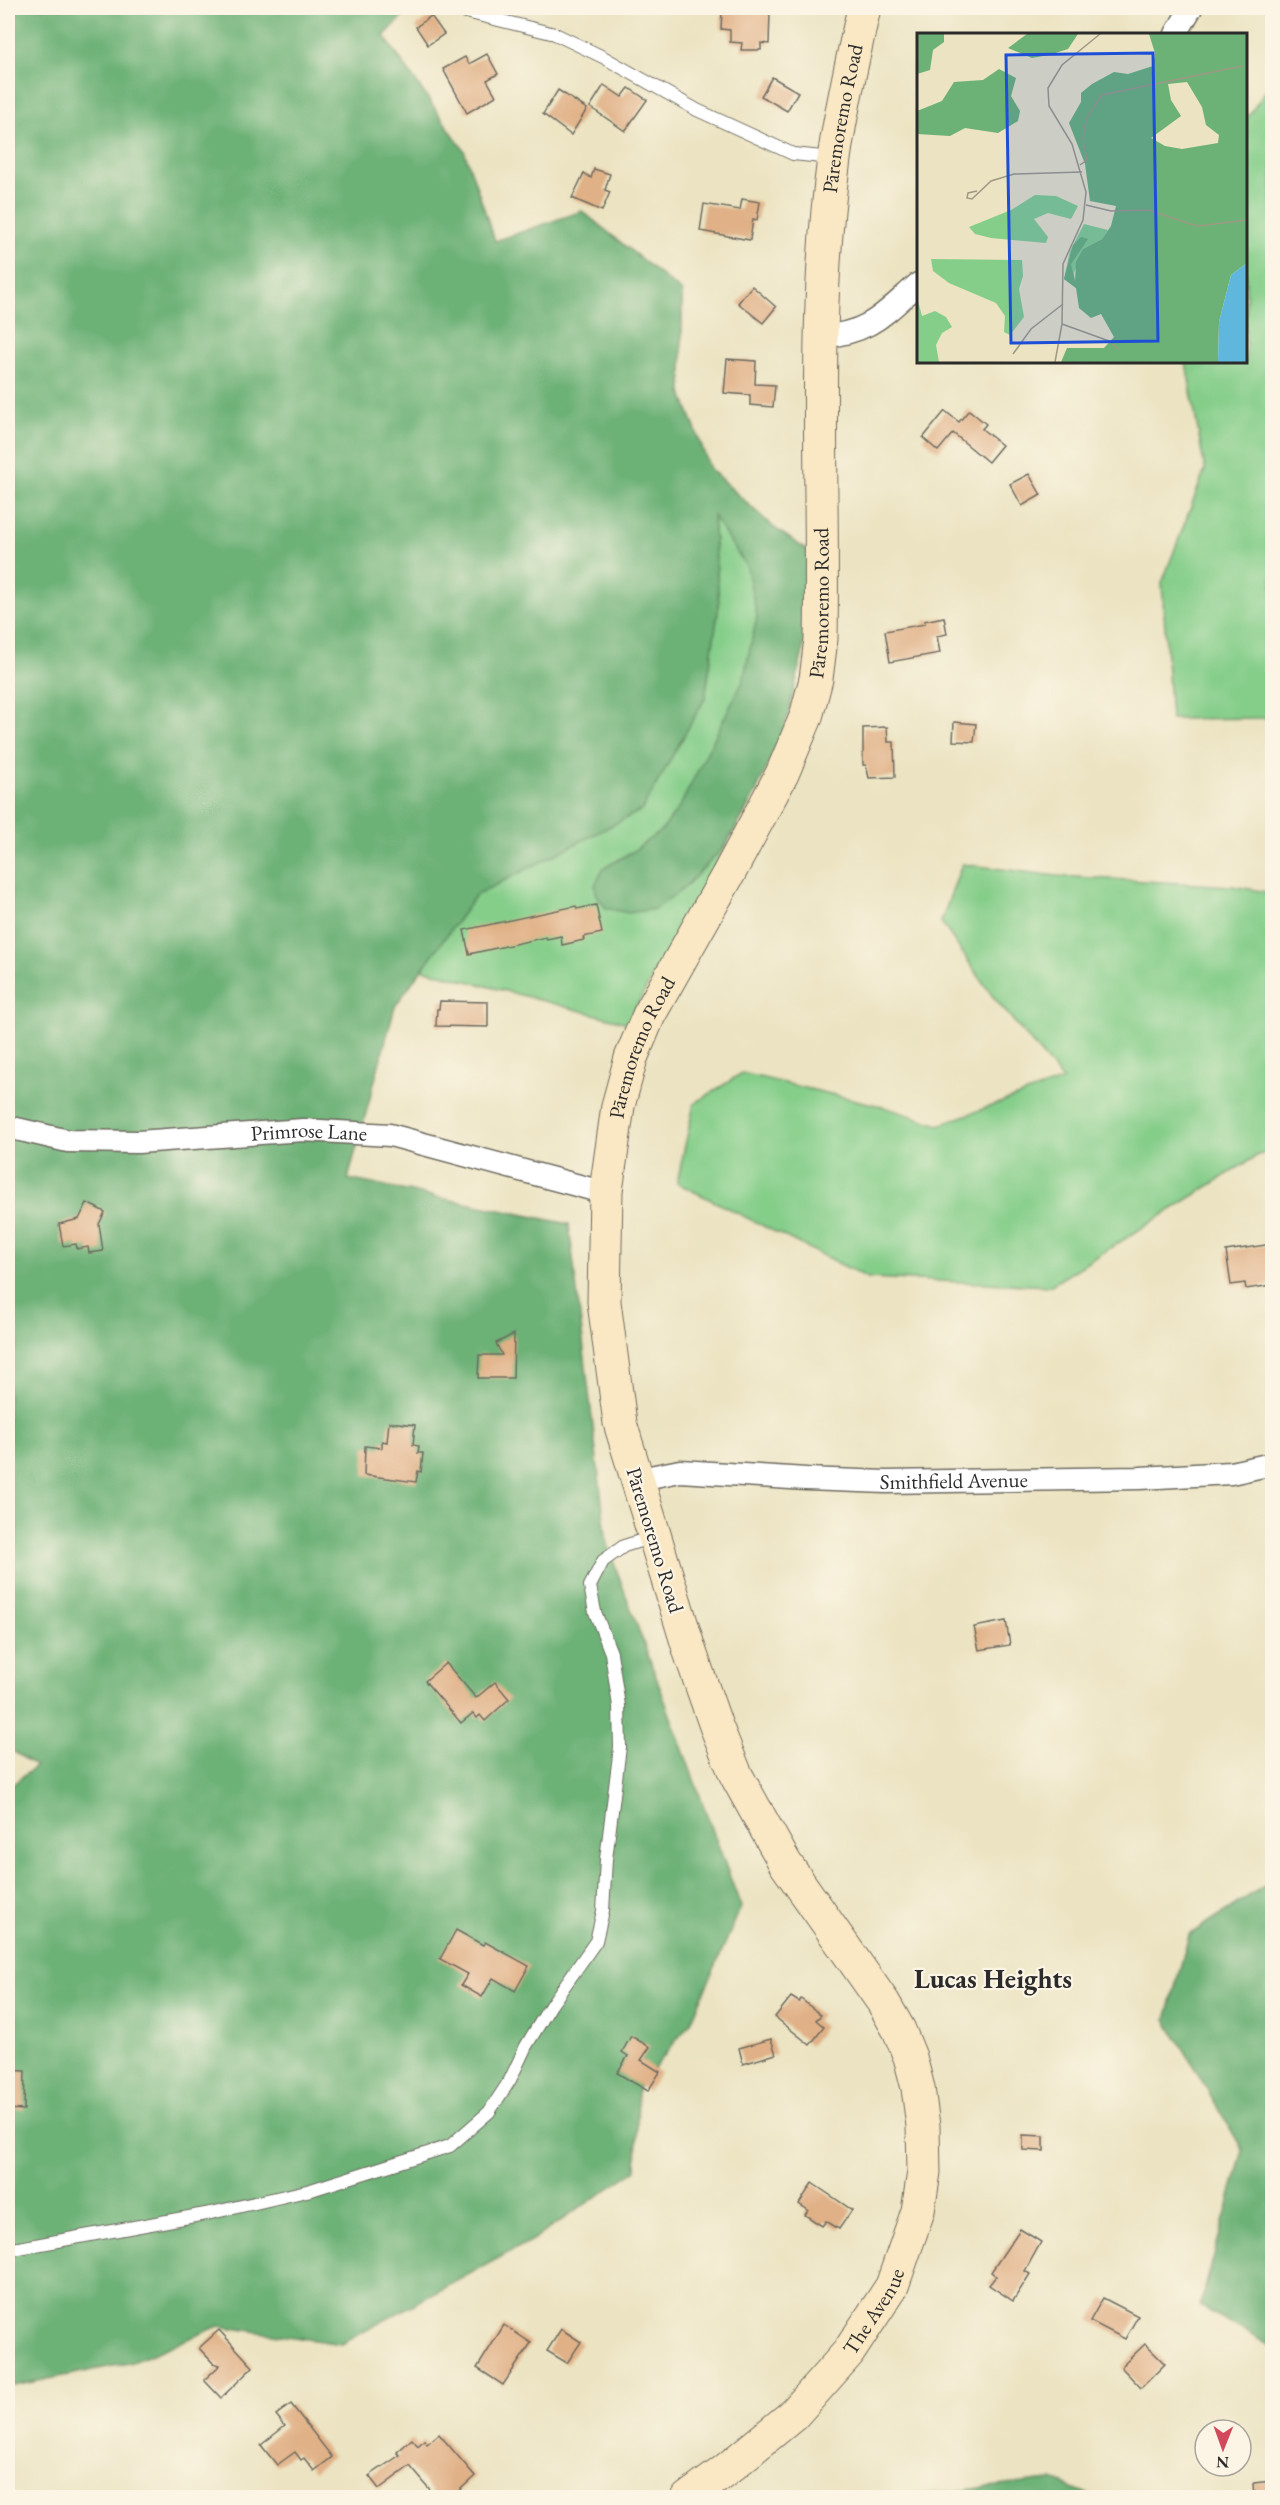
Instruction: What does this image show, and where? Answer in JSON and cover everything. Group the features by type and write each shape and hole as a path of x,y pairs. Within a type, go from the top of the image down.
{"street":[{"name":"Pāremoremo Road","path":"864,8 834,158 826,234 820,337 821,639 816,679 806,717 771,794 644,1026 631,1058 618,1106 606,1191 604,1302 620,1423 635,1480 690,1652 736,1775 785,1863 884,2002 910,2057"},
{"path":"1177,33 1191,8"},
{"path":"820,337 851,333 864,328 877,320 917,285"},
{"name":"Primrose Lane","path":"8,1127 68,1141 138,1142 303,1130 390,1135 591,1189 606,1191"},
{"name":"Smithfield Avenue","path":"635,1480 680,1471 886,1482 1140,1478 1231,1473 1272,1464"},
{"name":"The Avenue","path":"688,2498 793,2415 848,2353 892,2286 918,2211 924,2172 923,2126 918,2088 910,2057"}],"lane":[{"path":"450,8 555,34 603,57 698,110 793,154 834,158"},
{"path":"8,2250 211,2213 311,2190 450,2146 489,2112 510,2080 526,2046 551,2005 596,1941 603,1911 606,1859 620,1747 619,1706 610,1653 595,1612 590,1586 603,1561 624,1546 653,1537"}],"green space":[{"path":"8,8 411,8 384,36 464,150 495,241 582,211 682,292 682,393 710,469 773,527 808,551 803,652 786,724 755,794 725,846 683,889 655,909 628,913 606,908 597,896 595,885 604,868 632,852 663,829 680,806 743,681 757,617 747,567 713,516 719,605 705,698 642,810 476,895 395,1006 348,1179 569,1224 607,1544 741,1907 691,2022 638,2088 636,2170 532,2240 341,2344 219,2326 133,2362 8,2387 8,1788 36,1766 8,1748"},
{"path":"1272,82 1272,718 1171,719 1162,583 1205,470 1186,363 1247,363 1247,118"},
{"path":"710,469 773,527 808,551 755,794 627,1023 422,969 476,895 642,809 705,698 719,605"},
{"path":"962,864 1057,876 1232,886 1272,893 1272,1151 1258,1155 1050,1286 868,1278 677,1183 694,1104 742,1073 881,1106 939,1125 1063,1080 991,994 941,922"},
{"path":"1272,1881 1272,2347 1200,2306 1243,2150 1166,2020 1189,1935"},
{"path":"1053,2480 1095,2497 906,2497 1040,2481"}],"building":[{"path":"722,10 770,12 769,44 761,43 761,50 741,50 742,43 730,42 730,30 721,29"},
{"path":"431,16 444,34 428,45 416,27"},
{"path":"487,54 498,74 487,80 496,96 467,113 443,69 465,57 469,64"},
{"path":"772,77 798,92 787,111 761,96"},
{"path":"604,85 622,97 629,88 647,100 625,131 590,107"},
{"path":"558,90 587,109 571,135 543,114"},
{"path":"594,169 610,174 605,190 610,192 602,211 572,198 584,173 591,178"},
{"path":"742,199 760,202 757,220 753,219 750,240 700,231 704,204 740,210"},
{"path":"752,286 776,307 763,323 738,303"},
{"path":"727,359 756,361 755,384 775,385 773,407 750,405 750,395 724,393"},
{"path":"969,410 986,424 982,429 1002,445 988,462 953,433 938,451 923,438 945,411 959,422"},
{"path":"1029,474 1041,495 1022,506 1010,484"},
{"path":"944,617 947,634 937,636 940,653 890,662 885,631 925,624 924,621"},
{"path":"954,722 976,724 974,742 953,741"},
{"path":"887,727 888,742 894,742 895,777 869,778 866,765 863,765 863,728"},
{"path":"596,905 602,933 583,937 584,940 562,945 561,936 547,939 546,937 469,954 464,930 576,906 577,909"},
{"path":"440,1001 488,1002 488,1027 436,1026"},
{"path":"87,1203 105,1212 99,1224 103,1251 89,1253 88,1247 77,1249 76,1244 63,1246 59,1224 79,1219"},
{"path":"1272,1244 1272,1285 1246,1289 1245,1283 1231,1285 1226,1251"},
{"path":"514,1334 513,1378 478,1378 479,1355 502,1355 496,1343"},
{"path":"389,1422 415,1425 413,1445 419,1446 418,1453 423,1453 421,1472 418,1471 416,1482 364,1475 365,1446 382,1448 382,1441 387,1442"},
{"path":"1006,1621 1010,1645 979,1650 974,1627"},
{"path":"446,1663 476,1698 495,1682 509,1699 485,1721 480,1715 477,1718 473,1713 461,1723 425,1681"},
{"path":"456,1930 483,1945 485,1942 529,1966 515,1991 493,1978 482,1997 461,1985 468,1974 440,1959"},
{"path":"791,1997 799,2002 801,1999 821,2015 816,2020 824,2027 810,2045 775,2017"},
{"path":"631,2036 650,2047 641,2060 660,2072 648,2091 617,2073 628,2056 622,2052"},
{"path":"771,2039 776,2054 743,2064 739,2048"},
{"path":"8,2070 25,2071 24,2110 8,2109"},
{"path":"1023,2135 1044,2136 1044,2151 1023,2150"},
{"path":"812,2183 852,2210 839,2229 826,2221 822,2226 805,2215 808,2210 799,2204"},
{"path":"1020,2229 1041,2242 1025,2271 1030,2274 1013,2301 989,2285 996,2276 991,2272"},
{"path":"1103,2298 1138,2316 1125,2339 1090,2321"},
{"path":"504,2325 531,2343 503,2385 477,2368"},
{"path":"561,2329 581,2342 567,2363 547,2351"},
{"path":"219,2330 253,2367 221,2398 204,2380 220,2365 213,2363 199,2348"},
{"path":"1145,2344 1165,2364 1141,2388 1121,2367"},
{"path":"291,2404 332,2457 314,2471 304,2458 301,2460 295,2452 277,2465 261,2445 285,2426 276,2415"},
{"path":"439,2434 475,2476 451,2498 437,2498 410,2466 379,2489 369,2476 400,2455 397,2452 412,2439 418,2446 424,2440 427,2444"},
{"path":"1272,2481 1272,2498 1255,2498 1254,2483"}],"district":[{"name":"Lucas Heights","path":"993,1979"}]}
